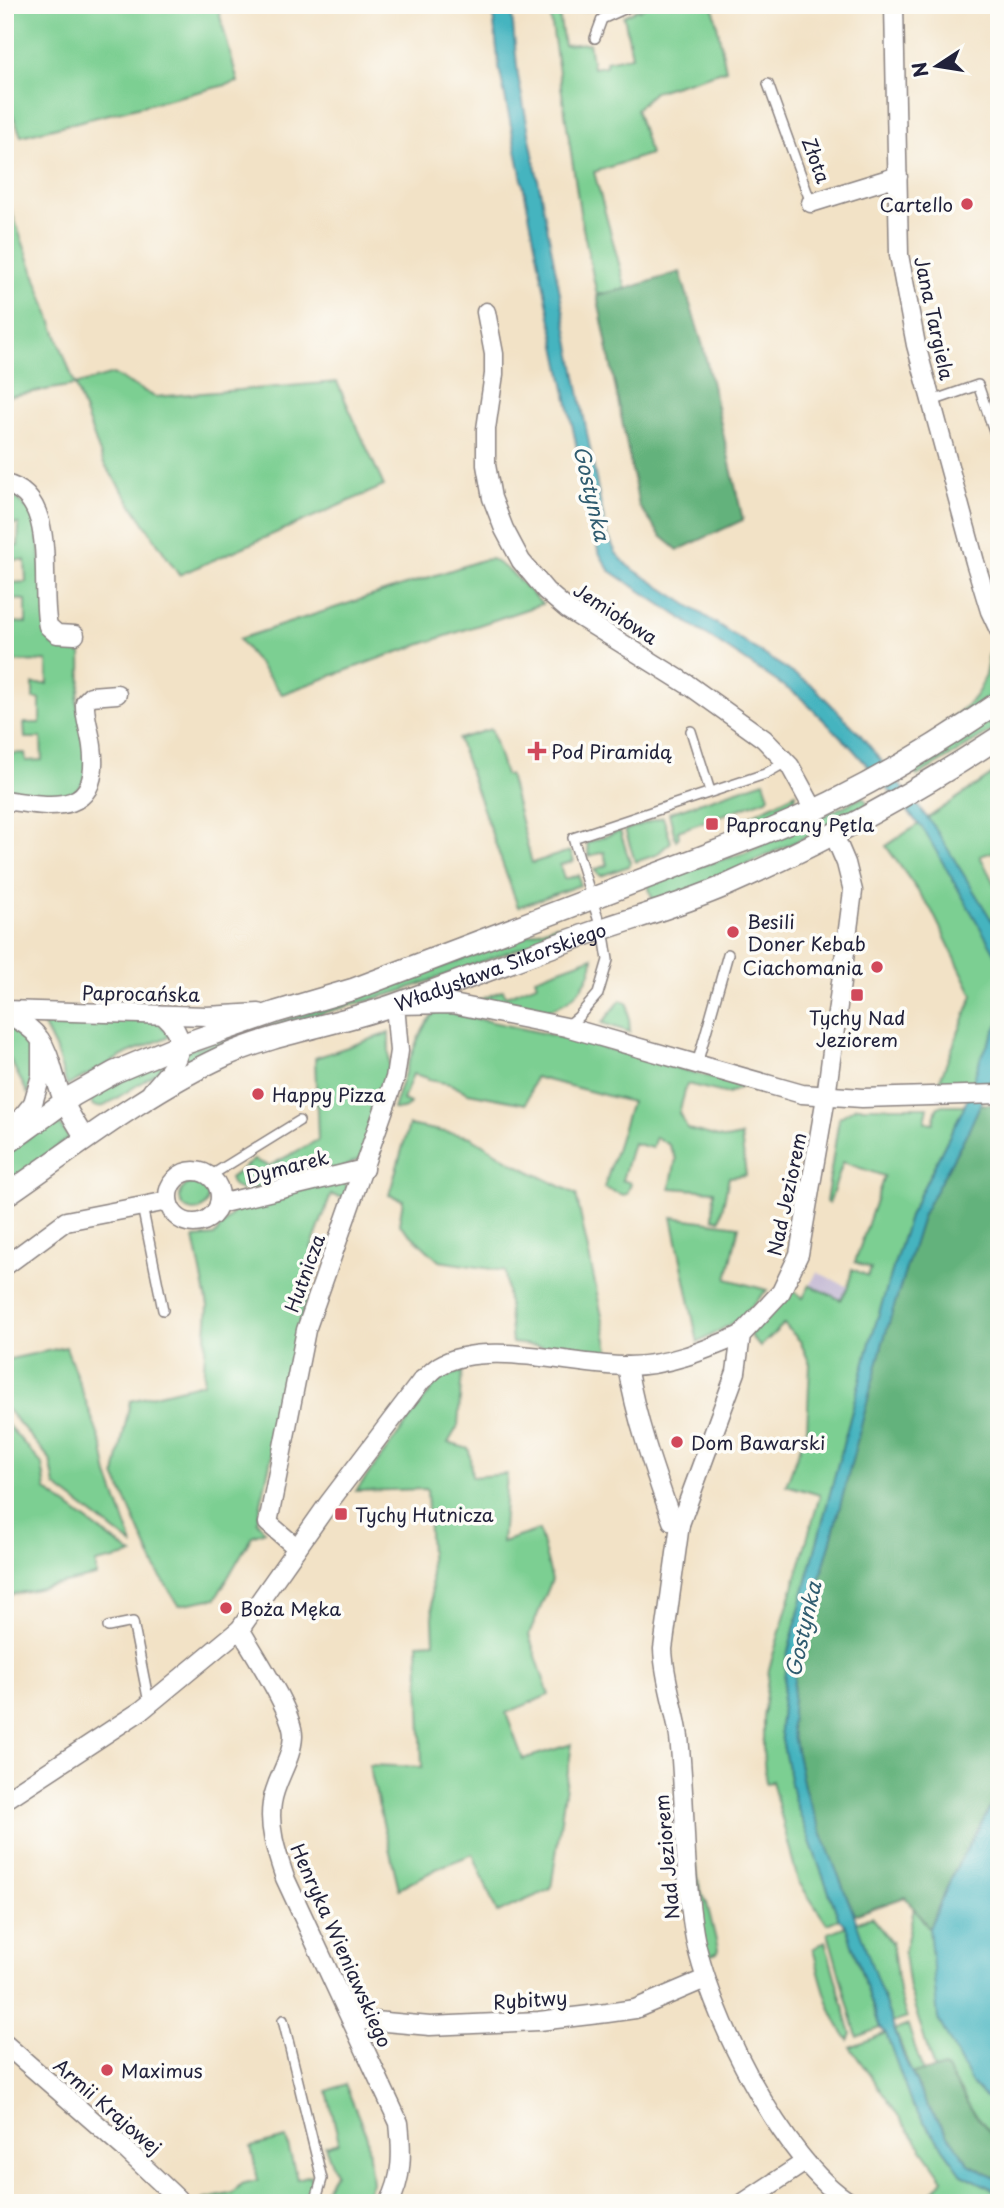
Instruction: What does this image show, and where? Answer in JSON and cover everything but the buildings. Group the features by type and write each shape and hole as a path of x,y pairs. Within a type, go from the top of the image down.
{"street":[{"name":"Jana Targiela","path":"894,5 899,255 916,345 975,562 990,611 999,630"},
{"name":"Złota","path":"811,203 898,176"},
{"name":"Jemiołowa","path":"486,312 494,354 494,374 486,429 486,465 492,498 504,529 522,561 546,591 567,609 690,686 764,738 787,762 815,812"},
{"path":"5,484 15,487 26,496 41,520 48,626 57,634 75,635"},
{"path":"5,800 36,804 66,803 84,796 90,787 93,767 85,702 91,696 117,694"},
{"name":"Władysława Sikorskiego","path":"5,1145 64,1101 115,1072 179,1045 354,989 815,812 944,741 999,702"},
{"name":"Władysława Sikorskiego","path":"5,1196 143,1101 223,1057 269,1039 395,1005 603,938 725,886 834,835 929,782 999,737"},
{"name":"Nad Jeziorem","path":"834,835 846,863 853,891 826,1097 799,1254 781,1292 741,1335 736,1372 680,1524 663,1666 679,1739 687,1873 694,1933 705,1979 736,2052 771,2114 805,2162 842,2198 851,2203"},
{"path":"395,1005 453,1004 566,1027 802,1094 826,1097 997,1094"},
{"name":"Hutnicza","path":"297,1548 268,1523 306,1330 395,1078 399,1051 395,1005"},
{"name":"Paprocańska","path":"5,1012 206,1016 276,1012"},
{"name":"Paprocańska","path":"5,1012 41,1038"},
{"path":"143,1101 173,1067 180,1049 175,1026 163,1015"},
{"path":"41,1038 53,1064 64,1101 86,1140"},
{"path":"5,1138 33,1103 41,1076 41,1038"},
{"name":"Dymarek","path":"169,1201 179,1218 198,1223 208,1220 219,1204 364,1169"},
{"path":"5,1266 66,1221 169,1201 173,1182 190,1171 210,1176 220,1194 219,1204"},
{"path":"5,1800 149,1703 240,1629 422,1380 440,1365 472,1355 502,1353 627,1366 656,1364 695,1354 741,1335"},
{"path":"627,1366 630,1388 651,1461 672,1521 680,1524"},
{"name":"Henryka Wieniawskiego","path":"240,1629 287,1714 293,1734 291,1749 272,1803 273,1841 285,1878 399,2123 403,2156 395,2193 389,2203"},
{"name":"Rybitwy","path":"352,2019 430,2026 580,2016 635,2009 705,1979"},
{"name":"Armii Krajowej","path":"5,2043 140,2162 182,2203"},
{"path":"743,2203 805,2162"}],"lane":[{"path":"595,38 602,19 633,5"},
{"name":"Złota","path":"768,84 811,203"},
{"path":"932,401 978,385 999,445"},
{"path":"691,731 710,792"},
{"path":"566,1027 598,994 608,960 573,838 765,774 787,762"},
{"path":"697,1064 729,954"},
{"path":"210,1176 299,1121"},
{"path":"142,1206 163,1310"},
{"path":"108,1627 133,1622 149,1703"},
{"path":"283,2020 322,2179 315,2203"}],"shaded area":[{"path":"817,1272 848,1287 841,1301 810,1285"}],"green space":[{"path":"5,5 217,5 238,82 21,136 5,95"},
{"path":"625,5 559,14 564,45 589,43 593,68 606,66 606,61 632,56 624,16 639,8 640,10 647,5 713,5 726,70 654,92 636,109 650,154 594,172 626,289 597,295 581,219 549,6"},
{"path":"8,202 75,385 5,397 5,203"},
{"path":"680,272 703,346 743,520 678,550 661,536 639,506 597,295"},
{"path":"113,374 155,397 337,382 384,486 179,575 103,462 75,385"},
{"path":"5,488 35,515 52,645 77,645 77,648 81,648 81,677 77,702 87,754 85,778 79,788 58,797 5,792 5,754 25,753 26,761 42,760 41,738 25,738 24,723 40,723 40,699 33,699 33,684 48,684 47,661 5,662 5,615 11,615 11,622 26,623 26,600 5,599 5,576 10,576 11,583 26,582 25,560 5,560 5,546 18,546 19,524 5,523"},
{"path":"492,559 511,572 542,604 282,694 239,639 482,560"},
{"path":"996,648 999,653 999,687 993,694 944,726 943,724 976,695 984,678 988,654"},
{"path":"999,714 999,727 917,776 912,769"},
{"path":"491,729 505,775 509,775 532,863 570,851 574,861 560,865 564,879 579,875 580,885 518,907 458,739"},
{"path":"999,770 999,850 980,856 999,893 999,1085 938,1085 973,995 932,911 886,846"},
{"path":"764,781 769,796 767,799 678,831 679,837 676,840 669,813"},
{"path":"796,793 794,803 785,815 745,823 746,818"},
{"path":"863,797 868,804 821,830 655,907 647,882 745,853"},
{"path":"663,817 671,842 656,855 635,862 625,830"},
{"path":"620,831 629,866 600,876 594,870 607,865 604,852 589,856 587,843"},
{"path":"555,925 561,926 560,933 399,992 279,1025 184,1063 186,1051 384,988"},
{"path":"593,957 584,985 558,1007 530,1012 472,1003 503,990 506,996 537,984 535,978"},
{"path":"621,1000 628,1004 630,1032 602,1023"},
{"path":"436,1012 579,1041 743,1086 728,1094 687,1084 679,1113 688,1129 726,1139 741,1136 746,1175 729,1177 720,1220 713,1218 714,1191 670,1188 676,1159 669,1145 656,1137 652,1148 633,1143 622,1180 631,1183 627,1194 604,1188 631,1102 535,1077 526,1104 468,1093 450,1084 413,1074 403,1100 410,1103 403,1109 393,1109 417,1042"},
{"path":"41,1020 157,1020 170,1036 128,1053 67,1086 55,1048"},
{"path":"5,1025 22,1039 31,1055 32,1073 28,1094 5,1050"},
{"path":"389,1033 389,1067 361,1158 340,1169 246,1191 234,1186 230,1178 254,1160 269,1166 318,1140 315,1058"},
{"path":"171,1057 158,1072 104,1106 92,1105 91,1098 97,1090"},
{"path":"979,1104 999,1105 999,1792 954,1872 929,1928 905,1897 854,1915 805,1791 791,1727 795,1663 830,1544 883,1342 923,1214 970,1127"},
{"path":"942,1105 965,1105 910,1214 871,1339 786,1660 780,1730 794,1798 839,1919 827,1924 798,1881 772,1781 766,1784 763,1751 763,1718 769,1669 820,1495 786,1485 807,1429 810,1364 800,1341 784,1324 760,1347 750,1335 792,1290 803,1298 810,1285 841,1300 848,1287 852,1269 868,1276 871,1269 855,1262 884,1176 843,1162 829,1204 826,1202 839,1118 856,1107 928,1107 925,1122 933,1123 937,1108"},
{"path":"54,1117 59,1117 60,1125 69,1138 5,1185 5,1156"},
{"path":"409,1125 471,1137 517,1165 576,1194 610,1354 512,1343 505,1271 439,1261 399,1224 403,1200 389,1195"},
{"path":"345,1180 345,1198 331,1195 311,1249 323,1253 303,1311 257,1522 265,1531 252,1536 216,1598 179,1605 157,1571 115,1475 130,1401 203,1383 208,1306 194,1238 214,1236 241,1203"},
{"path":"194,1183 204,1187 208,1197 204,1207 194,1211 184,1207 180,1197 184,1187"},
{"path":"672,1217 739,1226 727,1279 767,1290 741,1318 698,1343"},
{"path":"66,1347 103,1448 108,1475 133,1545 55,1486 50,1459 5,1407 5,1360"},
{"path":"462,1371 458,1426 448,1443 469,1449 472,1477 507,1474 502,1542 539,1530 552,1580 529,1635 549,1695 506,1713 523,1759 572,1744 551,1889 497,1913 473,1854 440,1867 399,1889 369,1765 422,1767 418,1643 434,1642 427,1489 356,1491 439,1380"},
{"path":"5,1422 42,1464 46,1490 133,1555 96,1563 96,1576 5,1596"},
{"path":"695,1862 718,1949 717,1953 706,1957 698,1920"},
{"path":"914,1908 929,1928 999,2092 999,2143 971,2109 946,2068 934,2070 909,1989 904,1954"},
{"path":"871,1917 892,1943 900,1997 907,2018 892,2023 856,1923"},
{"path":"846,1926 880,2028 857,2037 828,1933"},
{"path":"825,1941 851,2034 848,2040 831,2009 813,1949"},
{"path":"908,2025 923,2072 912,2073 895,2030"},
{"path":"886,2033 912,2105 962,2174 999,2192 999,2203 924,2203 943,2179 850,2047"},
{"path":"946,2068 971,2109 999,2143 999,2180 969,2164 926,2104 912,2073"},
{"path":"345,2084 367,2137 372,2183 363,2203 322,2203 324,2191 335,2173 325,2146 339,2142 327,2091"},
{"path":"286,2138 297,2179 311,2175 313,2185 309,2203 205,2203 203,2200 233,2193 241,2184 258,2180 251,2147"}],"water":[{"name":"Gostynka","path":"492,5 511,5 518,76 606,531 616,553 628,566 814,687 859,733 933,825 999,932 999,960 924,830 850,746 800,697 609,570 598,551 499,67"},
{"name":"Gostynka","path":"999,1022 999,1063 970,1127 923,1214 883,1342 830,1544 795,1663 791,1727 805,1791 854,1915 904,2057 926,2104 969,2164 999,2180 999,2192 962,2174 912,2105 886,2033 880,2028 846,1926 839,1919 794,1798 780,1730 786,1660 871,1339 910,1214 965,1105 980,1060"},
{"path":"999,1792 999,2108 973,2086 938,2019 929,1928 954,1872"}],"place":[{"name":"Cartello","path":"967,204"},
{"name":"Pod Piramidą","path":"537,751"},
{"name":"Paprocany Pętla","path":"712,824"},
{"name":"Besili Doner Kebab","path":"733,932"},
{"name":"Ciachomania","path":"877,967"},
{"name":"Tychy Nad Jeziorem","path":"857,995"},
{"name":"Happy Pizza","path":"258,1094"},
{"name":"Dom Bawarski","path":"677,1442"},
{"name":"Tychy Hutnicza","path":"341,1514"},
{"name":"Boża Męka","path":"226,1608"},
{"name":"Maximus","path":"107,2070"}]}
